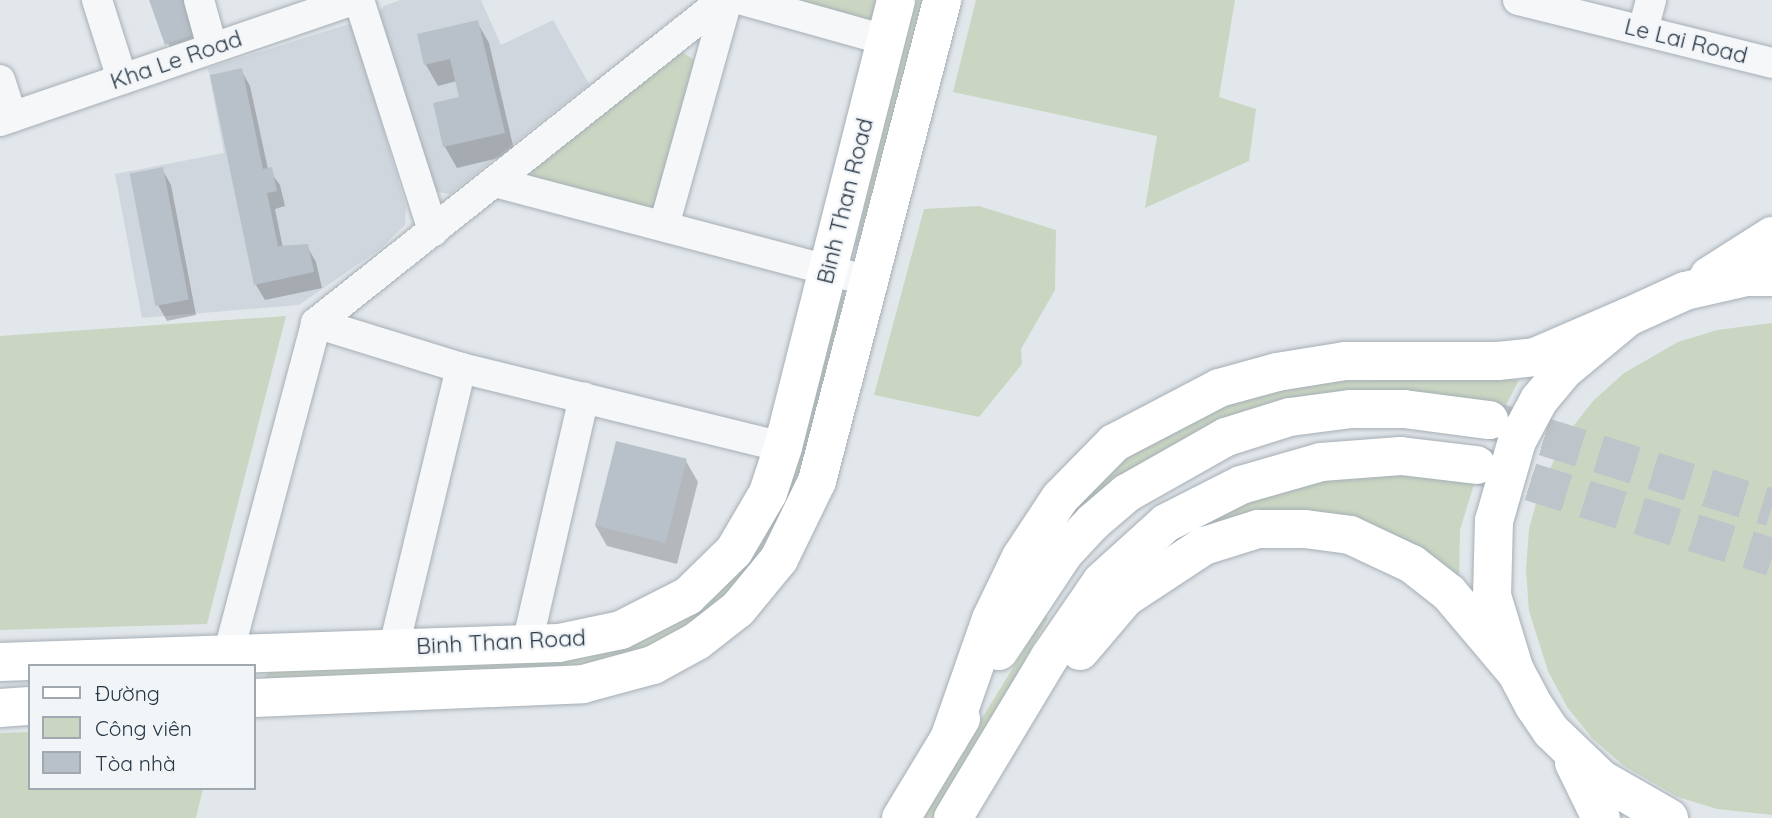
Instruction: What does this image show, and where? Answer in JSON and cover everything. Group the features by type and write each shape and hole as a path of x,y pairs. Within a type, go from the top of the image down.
{"main road":[{"name":"Binh Than Road","path":"0,662 226,660 394,647 581,640 621,630 688,596 726,560 750,527 783,447 895,0"},
{"name":"Binh Than Road","path":"256,698 583,684 634,673 697,641 760,585 806,510 830,440 942,0"},
{"path":"949,739 992,619 1021,557 1060,498 1114,443 1219,388 1277,372 1335,362 1498,361 1535,357 1685,291 1772,236"},
{"path":"1685,291 1746,277 1772,277"},
{"path":"1628,317 1563,371 1539,400 1517,441 1494,521 1490,561 1492,596 1515,671 1540,717 1565,746 1616,790 1669,818"},
{"path":"901,818 1009,633 1064,553 1093,522 1157,473 1226,437 1314,412 1404,409 1489,420"},
{"path":"953,818 1049,658 1102,581 1166,523 1241,485 1321,463 1401,456 1476,465"},
{"path":"995,752 1125,598 1204,546 1258,529 1350,535 1391,551 1449,593 1515,671"},
{"path":"0,708 28,706"},
{"path":"1565,746 1601,818"}],"street":[{"path":"97,0 122,79"},
{"path":"199,0 212,47"},
{"name":"Kha Le Road","path":"6,119 212,47 320,5 352,0"},
{"path":"359,0 433,231"},
{"path":"226,660 316,323 725,0"},
{"path":"664,226 725,0"},
{"path":"743,0 885,40"},
{"name":"Le Lai Road","path":"1518,0 1772,63"},
{"path":"1643,30 1651,0"},
{"path":"0,79 6,119"},
{"path":"495,182 870,281"},
{"path":"316,323 461,368 783,447"},
{"path":"394,647 461,368"},
{"path":"527,644 584,398"}],"shaded area":[{"path":"400,0 481,0 501,45 553,20 589,84 450,194 431,191 372,19 384,6"},
{"path":"352,23 406,207 405,225 380,249 299,305 142,318 115,174 224,153 208,68"}],"green space":[{"path":"768,0 887,0 872,25"},
{"path":"914,0 925,0 858,247 855,246"},
{"path":"976,0 1235,0 1219,97 1256,109 1249,161 1145,208 1157,136 953,92"},
{"path":"680,51 693,59 697,68 659,214 533,183 531,169"},
{"path":"979,206 1056,230 1055,290 1021,349 1022,364 979,417 874,395 924,209"},
{"path":"845,295 802,472 759,560 707,613 653,645 590,665 264,678 271,670 696,610 839,297"},
{"path":"286,316 207,624 0,630 0,336"},
{"path":"1772,323 1772,815 1717,809 1678,797 1624,766 1593,739 1567,707 1548,671 1529,611 1526,570 1529,529 1540,489 1567,434 1593,401 1624,373 1678,342 1717,330"},
{"path":"1495,378 1519,380 1505,407 1490,404 1315,403 1054,542 1079,496 1125,455 1219,405 1324,381"},
{"path":"1398,471 1474,484 1460,530 1459,585 1333,520 1117,582 1172,530 1321,474"},
{"path":"1045,616 1048,618 964,771 932,818 920,818"},
{"path":"28,732 28,790 203,790 196,818 0,818 0,733"}],"building":[{"path":"149,0 182,0 191,35 165,45"},
{"path":"478,20 505,133 443,147 433,103 459,97 450,59 424,65 417,34"},
{"path":"242,68 263,169 272,167 277,191 267,193 278,246 308,244 314,272 254,285 210,75"},
{"path":"163,167 189,300 155,306 130,173"},
{"path":"616,441 687,459 666,543 595,525"}],"tunnel":[{"path":"1490,420 1772,508"},
{"path":"1476,465 1772,557"}]}
